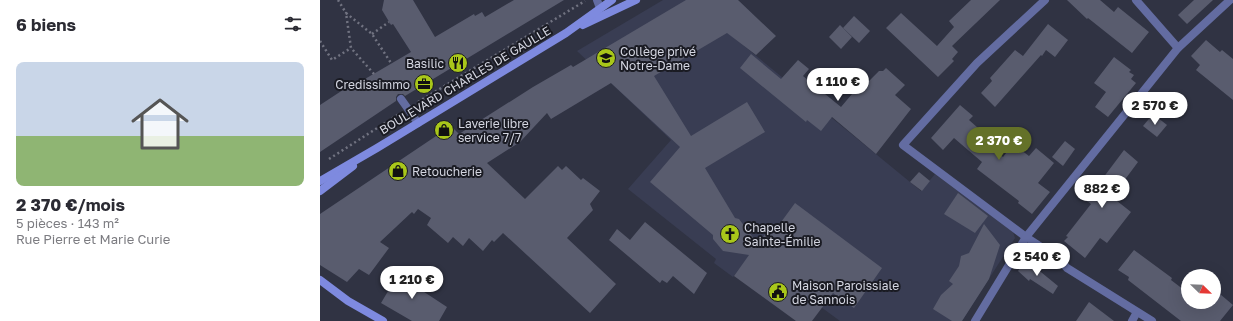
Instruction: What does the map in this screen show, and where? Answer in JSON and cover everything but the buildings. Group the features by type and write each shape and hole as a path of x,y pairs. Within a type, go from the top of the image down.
{"main road":[{"name":"BOULEVARD CHARLES DE GAULLE","path":"566,32 598,4 612,0"},
{"name":"BOULEVARD CHARLES DE GAULLE","path":"320,180 377,148 566,32 636,0"},
{"name":"BOULEVARD CHARLES DE GAULLE","path":"320,191 377,148"},
{"path":"320,280 348,301 383,321"}],"street":[{"path":"1045,0 977,63 903,145 1026,237 1058,258 1067,268 1152,321"},
{"path":"1136,0 1178,48"},
{"path":"975,321 1026,237 1178,48 1230,0"},
{"path":"401,99 418,123"},
{"path":"1132,321 1137,312"}],"path":[{"path":"338,0 346,13 372,34 391,63"},
{"path":"327,161 408,109 587,0"},
{"path":"346,13 351,48 374,74"},
{"path":"372,34 389,22"},
{"path":"320,41 332,60 351,48"}],"shaded area":[{"path":"663,0 688,0 921,191 935,174 1013,232 1015,238 962,321 840,321 750,255 733,277 714,263 716,259 628,189 671,140 577,51"}],"place":[{"name":"Collège privé Notre-Dame","path":"606,58"},
{"name":"Basilic","path":"458,63"},
{"name":"Credissimmo","path":"424,84"},
{"name":"Laverie libre service 7/7","path":"444,130"},
{"name":"Retoucherie","path":"398,171"},
{"name":"Chapelle Sainte-Émilie","path":"730,234"},
{"name":"Maison Paroissiale de Sannois","path":"778,292"}]}
